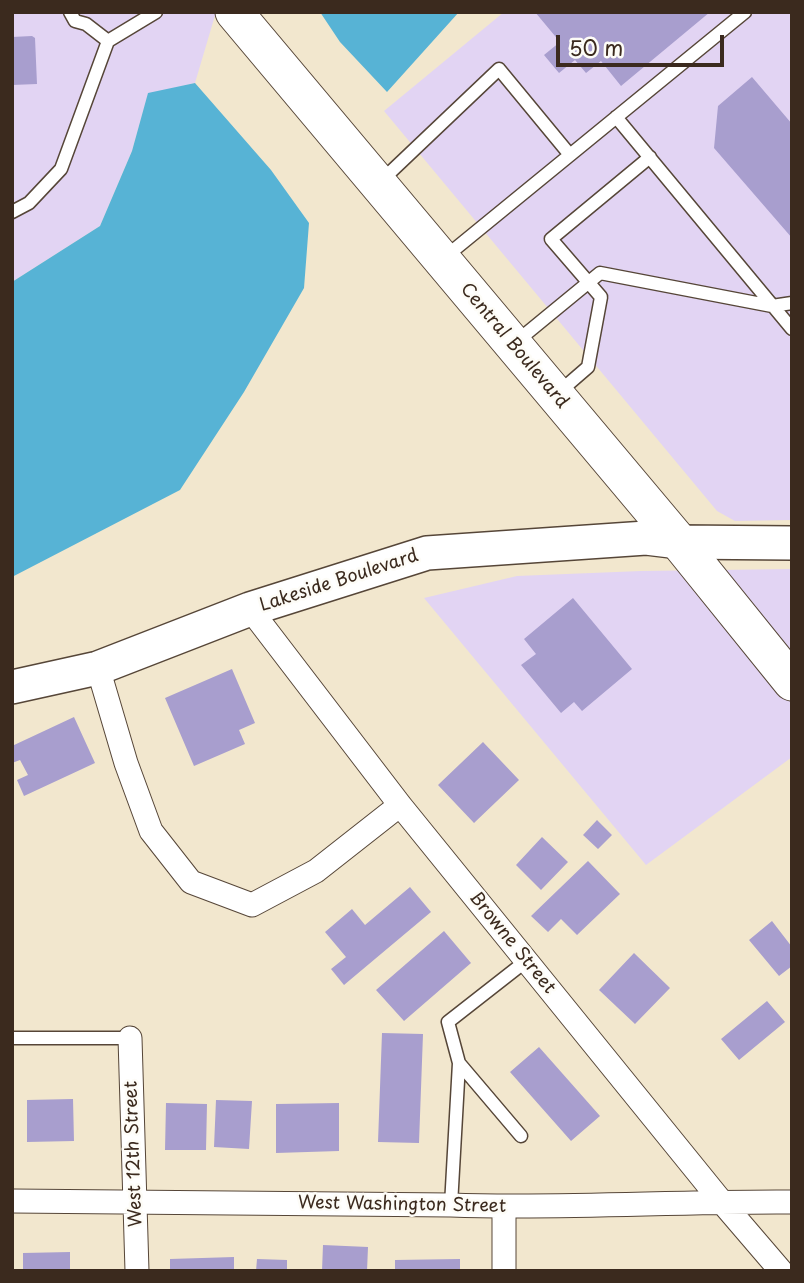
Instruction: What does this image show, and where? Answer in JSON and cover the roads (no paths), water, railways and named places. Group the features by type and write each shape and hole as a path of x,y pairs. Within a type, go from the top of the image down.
{"main road":[{"name":"Central Boulevard","path":"234,12 679,542 792,682"}],"street":[{"name":"Lakeside Boulevard","path":"12,687 98,668 250,610 427,553 646,538 679,542 792,543"},
{"name":"Browne Street","path":"250,610 400,805 721,1201 781,1271"},
{"path":"98,668 126,763 151,831 191,882 252,905 316,872 400,805"},
{"name":"West 12th Street","path":"130,1038 137,1271"},
{"name":"West Washington Street","path":"12,1201 504,1207 721,1201 792,1202"},
{"path":"504,1207 504,1271"}],"lane":[{"path":"69,12 75,22 86,24 108,41"},
{"path":"12,212 29,203 61,169 108,41 156,12"},
{"path":"442,260 745,12"},
{"path":"378,184 499,69 569,155"},
{"path":"616,117 792,329"},
{"path":"555,395 588,368 601,298 551,239 650,157"},
{"path":"513,345 600,273 772,306 792,303"},
{"path":"451,1205 459,1063 448,1022 526,961"},
{"path":"12,1038 130,1038"},
{"path":"459,1063 521,1136"}],"water":[{"path":"320,12 459,12 387,92 340,42"},
{"path":"195,83 271,170 309,223 304,288 244,392 180,490 12,577 12,282 100,226 132,151 148,93"}]}
